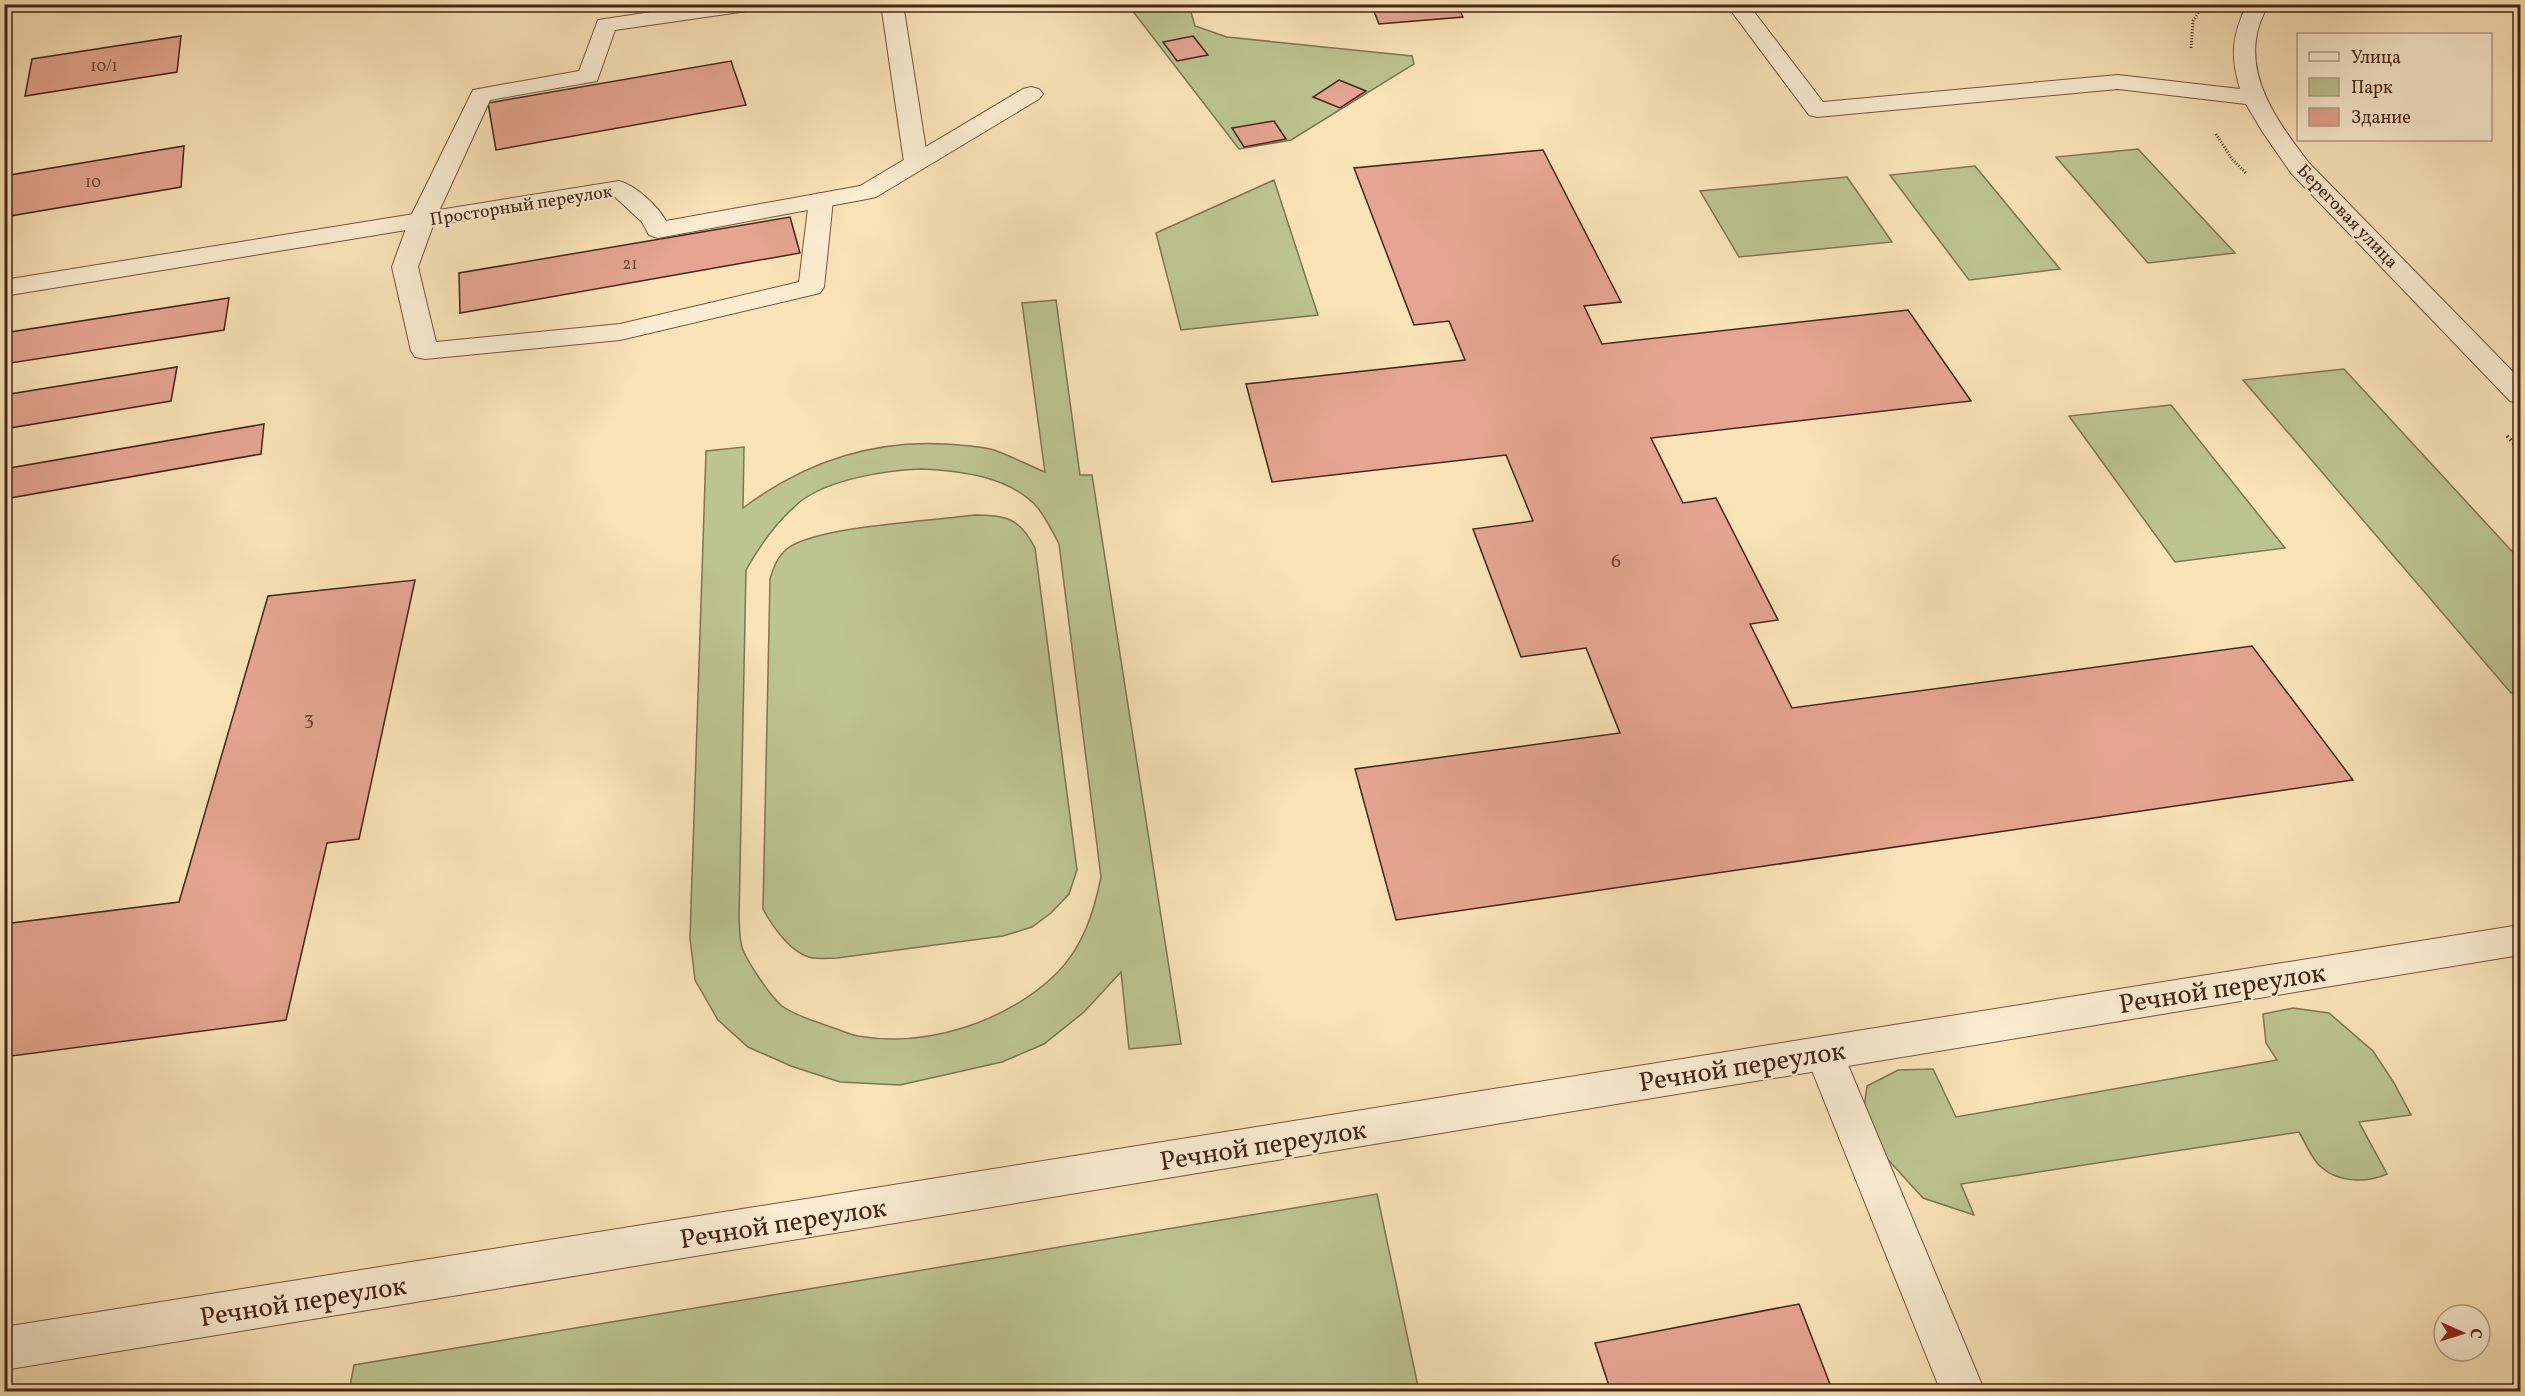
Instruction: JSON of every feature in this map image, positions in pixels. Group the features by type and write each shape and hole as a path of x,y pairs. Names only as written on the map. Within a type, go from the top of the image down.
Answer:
{"street":[{"path":"754,4 606,25 589,76 481,94 422,220 405,267 424,351 620,332 811,287 821,200"},
{"path":"892,4 916,162"},
{"path":"1736,4 1817,110 2118,82 2255,98"},
{"name":"Береговая улица","path":"2258,4 2244,44 2247,83 2271,130 2300,168 2520,396"},
{"name":"Просторный переулок","path":"4,288 619,188 653,219 658,230 867,192 1031,94"},
{"name":"Речной переулок","path":"4,1349 2520,940"},
{"path":"1824,1053 1963,1392"}],"green space":[{"path":"1128,5 1189,5 1195,26 1227,37 1412,56 1414,64 1291,140 1239,149"},
{"path":"2138,149 2235,253 2148,263 2056,157"},
{"path":"1975,166 2060,269 1969,280 1890,175"},
{"path":"1847,177 1892,242 1739,257 1700,191"},
{"path":"1274,180 1318,315 1181,330 1156,233"},
{"path":"1056,300 1080,475 1092,475 1181,1044 1129,1049 1121,972 1084,1012 1044,1044 1002,1062 900,1085 840,1082 791,1066 748,1047 718,1020 695,980 690,938 706,451 744,447 743,508 766,492 813,467 863,451 889,446 944,444 994,450 1045,472 1022,303","holes":["908,470 937,470 984,477 1014,489 1038,508 1059,544 1101,877 1091,916 1080,941 1065,964 1036,991 1014,1006 964,1028 938,1034 884,1039 858,1036 804,1018 782,1006 760,979 740,939 746,570 778,524 793,508 813,493 859,477"]},
{"path":"2344,369 2520,560 2520,692 2511,693 2243,380"},
{"path":"2171,405 2285,548 2175,562 2069,416"},
{"path":"974,515 995,516 1011,520 1024,530 1035,548 1077,870 1069,894 1051,913 1032,927 1003,936 837,958 805,956 790,946 763,909 770,579 773,570 779,558 788,548 824,534 849,529"},
{"path":"2293,1008 2329,1013 2373,1051 2394,1083 2411,1115 2359,1122 2387,1174 2362,1180 2336,1176 2318,1164 2299,1132 1961,1184 1974,1215 1923,1198 1871,1141 1864,1108 1867,1086 1898,1070 1933,1069 1956,1117 2277,1060 2266,1043 2263,1014"},
{"path":"1377,1194 1419,1391 349,1391 354,1365"}],"building":[{"path":"1239,4 1311,4 1241,10"},
{"path":"1371,4 1457,4 1463,17 1379,24"},
{"path":"181,36 177,72 25,96 32,59"},
{"path":"1193,36 1208,55 1177,61 1163,42"},
{"path":"731,61 746,105 496,150 488,103"},
{"path":"1339,80 1366,91 1340,108 1313,97"},
{"path":"1274,121 1286,139 1244,147 1232,128"},
{"path":"184,146 181,187 4,217 4,176"},
{"path":"1543,150 1621,302 1584,306 1602,344 1908,310 1971,401 1651,438 1683,503 1716,498 1778,620 1750,624 1792,708 2252,646 2353,780 1396,920 1355,769 1620,733 1586,648 1521,657 1473,529 1533,521 1506,455 1272,482 1246,384 1465,360 1449,321 1414,325 1354,168"},
{"path":"790,217 800,253 460,313 459,273"},
{"path":"229,298 224,330 4,364 4,333"},
{"path":"177,367 171,401 4,429 4,395"},
{"path":"264,424 261,454 4,499 4,469"},
{"path":"415,580 359,839 327,843 286,1020 4,1057 4,924 179,902 268,596"},
{"path":"1799,1304 1833,1392 1611,1392 1595,1343"}]}
